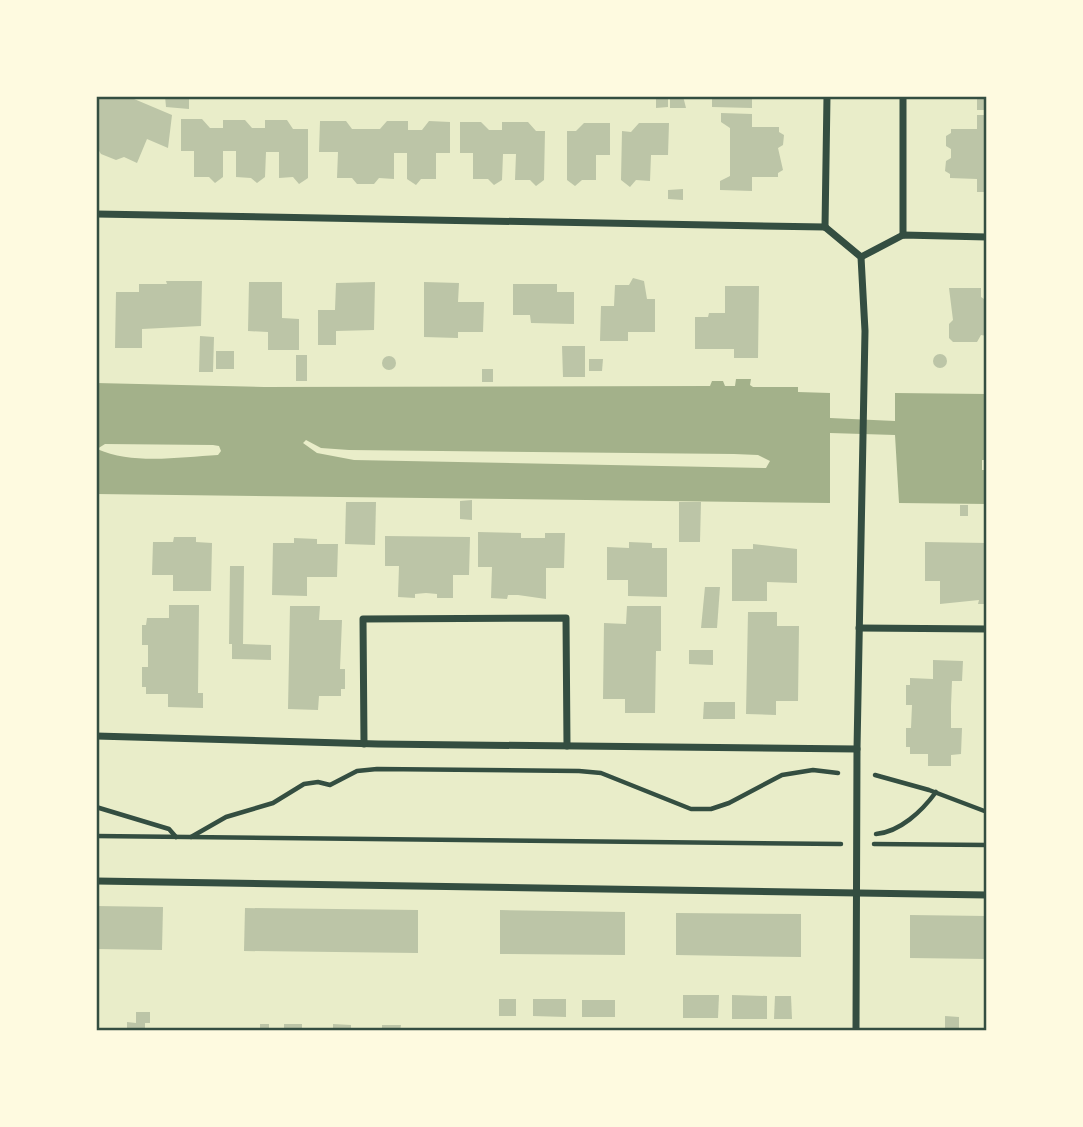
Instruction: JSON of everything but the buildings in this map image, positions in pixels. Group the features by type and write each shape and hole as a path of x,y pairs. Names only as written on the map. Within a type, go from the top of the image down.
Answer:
{"street":[{"path":"825,227 827,96"},
{"path":"903,96 903,236"},
{"path":"96,214 825,227 861,257 865,331 857,749 856,1031"},
{"path":"861,257 903,236 987,237"},
{"path":"364,744 363,619 566,618 567,746"},
{"path":"859,628 987,629"},
{"path":"96,736 364,744 857,749"},
{"path":"96,881 987,895"}],"path":[{"path":"190,837 226,817 274,803 304,784 318,782 330,785 357,771 377,769 524,768 601,773 691,809 711,809 729,803 782,775 813,770 873,774 936,792 987,812"},
{"path":"857,833 889,832 924,809 936,792"},
{"path":"96,807 169,829 177,837"},
{"path":"96,836 987,845"}],"shaded area":[{"path":"736,379 751,379 750,385 753,387 798,387 798,392 830,393 830,418 895,421 895,393 987,394 987,460 982,460 982,470 987,470 987,504 899,503 895,435 830,433 830,503 96,494 96,383 264,387 710,386 712,381 723,381 725,386 735,386","holes":["306,440 321,448 349,450 734,454 758,455 770,461 766,468 354,460 317,453 303,443","105,444 213,445 219,446 221,451 218,455 141,458 97,449"]}]}
